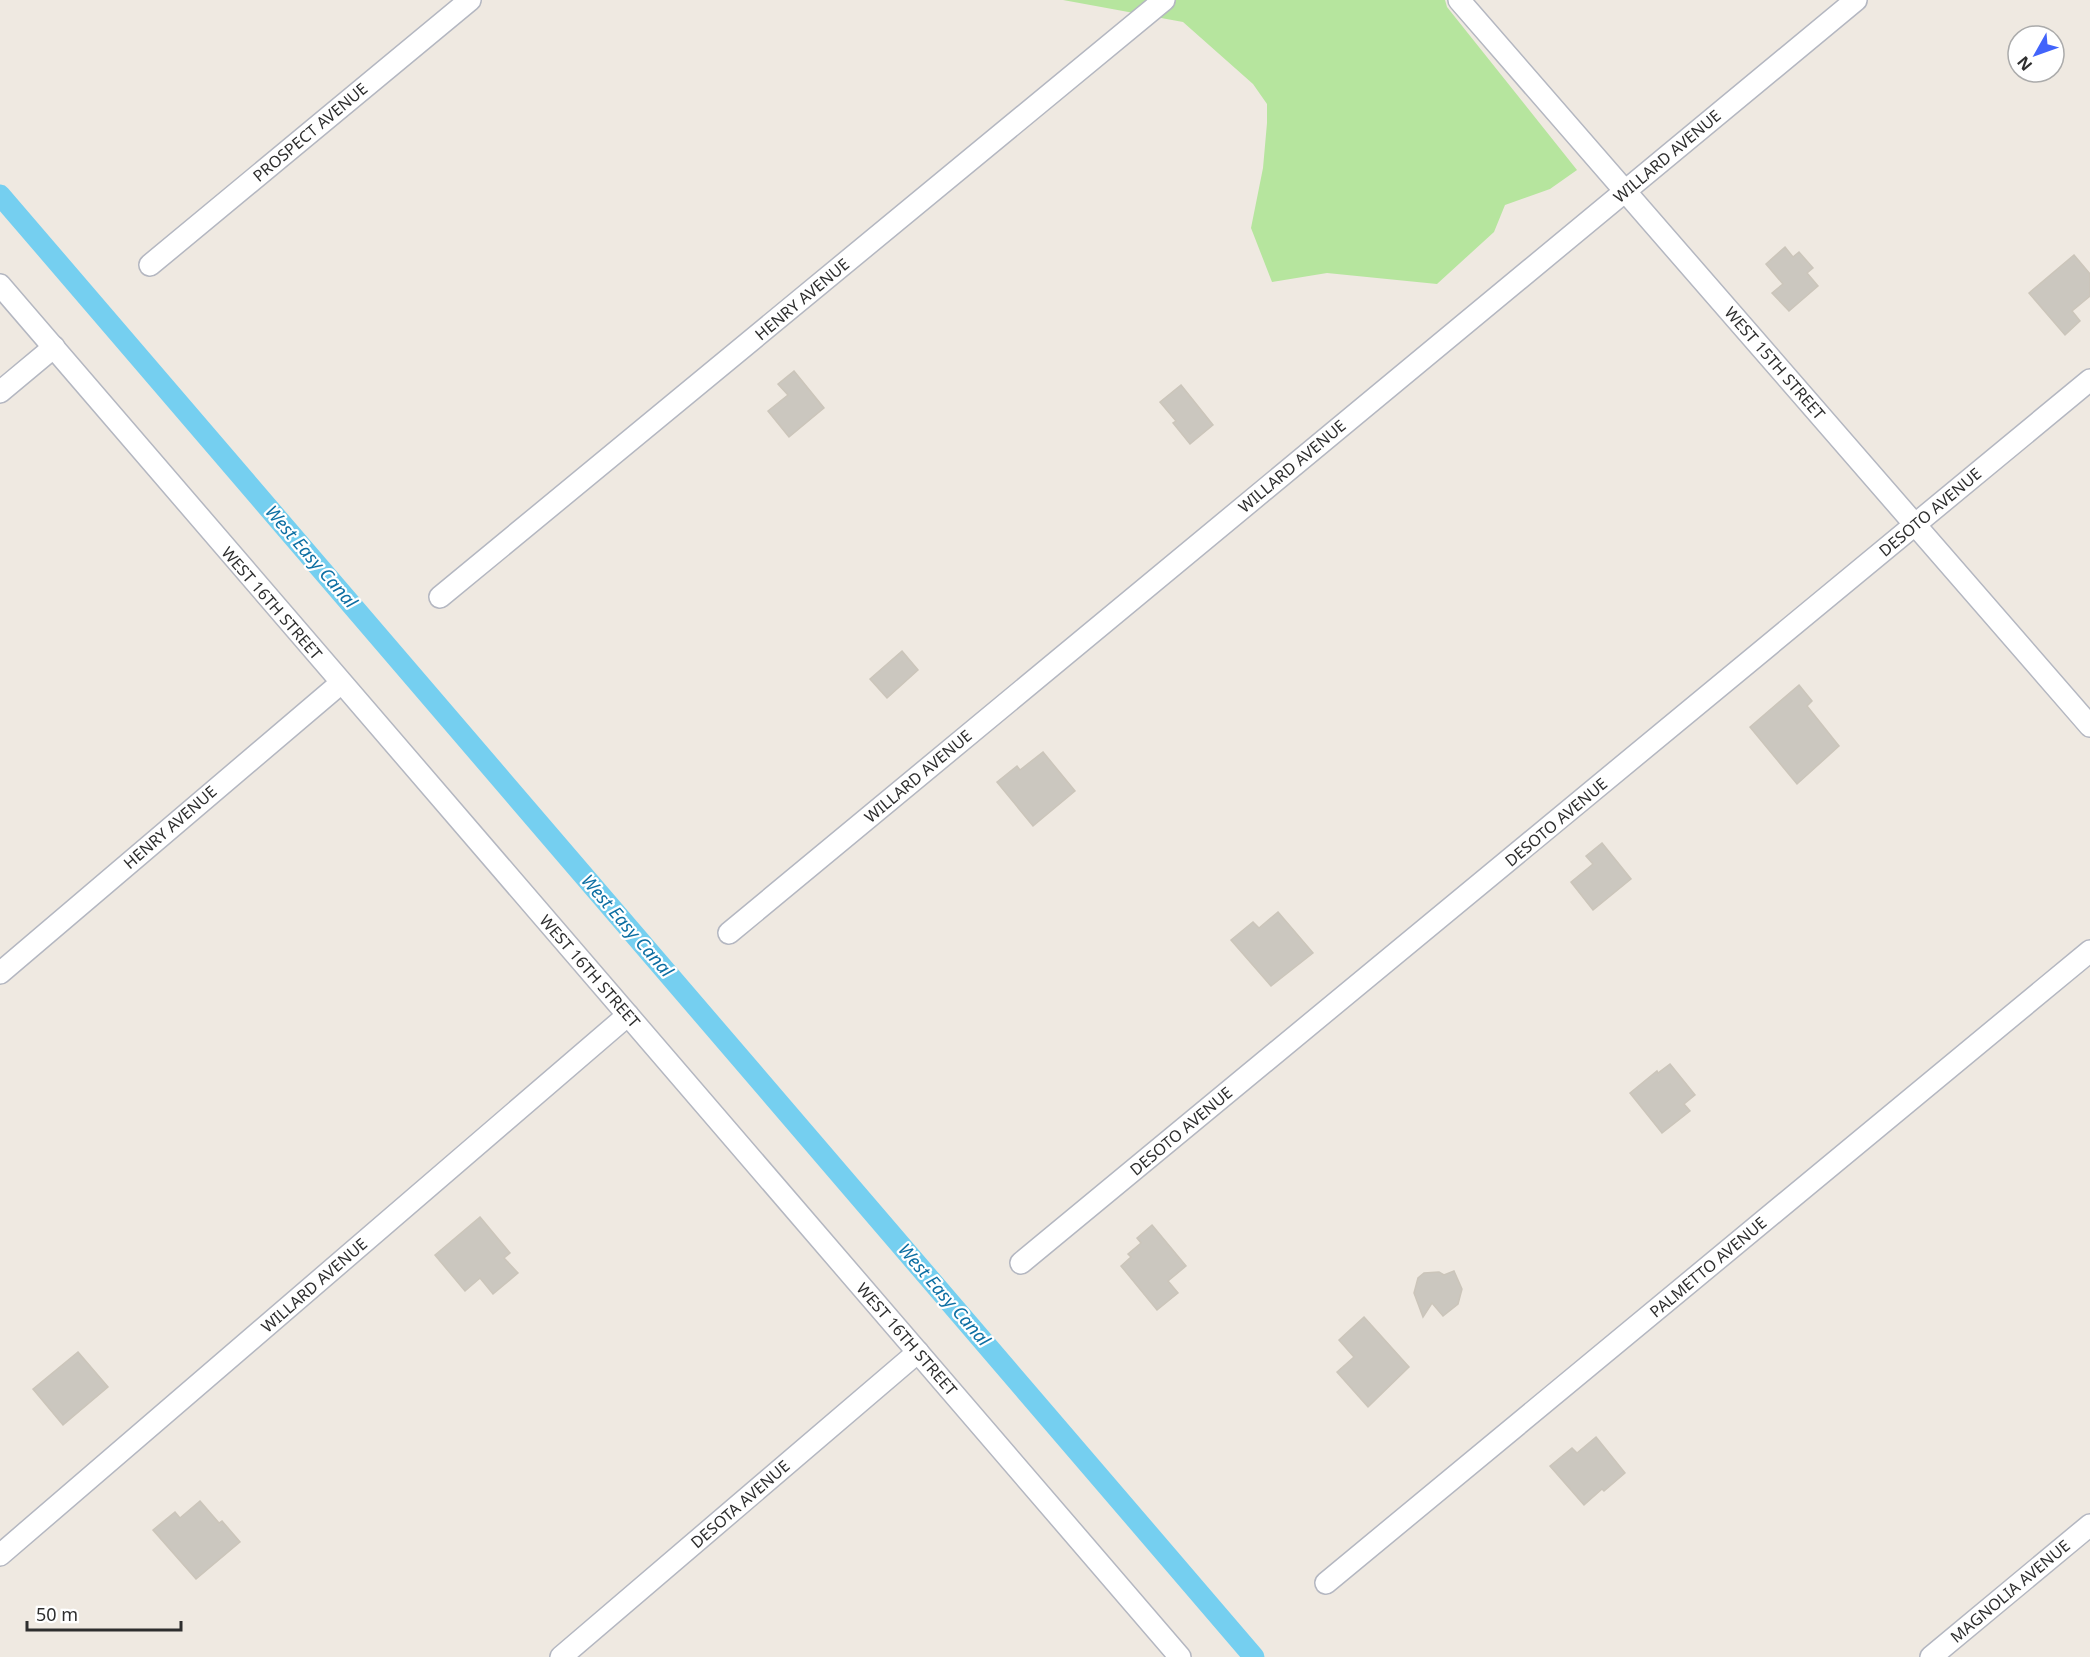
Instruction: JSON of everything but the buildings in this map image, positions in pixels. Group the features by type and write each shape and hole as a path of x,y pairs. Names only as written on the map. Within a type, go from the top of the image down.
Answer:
{"street":[{"name":"PROSPECT AVENUE","path":"150,264 470,0"},
{"name":"HENRY AVENUE","path":"441,597 1164,0"},
{"name":"WEST 15TH STREET","path":"1459,0 2090,726"},
{"name":"WILLARD AVENUE","path":"729,933 1856,0"},
{"name":"WEST 16TH STREET","path":"0,285 1180,1657"},
{"path":"0,392 54,347"},
{"name":"DESOTO AVENUE","path":"1021,1263 2090,380"},
{"name":"HENRY AVENUE","path":"0,973 341,683"},
{"name":"PALMETTO AVENUE","path":"1326,1583 2090,951"},
{"name":"WILLARD AVENUE","path":"0,1555 628,1016"},
{"name":"DESOTA AVENUE","path":"561,1657 918,1352"},
{"name":"MAGNOLIA AVENUE","path":"1931,1657 2090,1525"}],"green space":[{"path":"1063,0 1445,0 1447,7 1577,170 1550,189 1505,205 1494,232 1437,284 1327,273 1272,282 1251,228 1263,168 1267,123 1267,104 1253,84 1183,22"}],"waterway":[{"name":"West Easy Canal","path":"0,195 1254,1657"}]}
